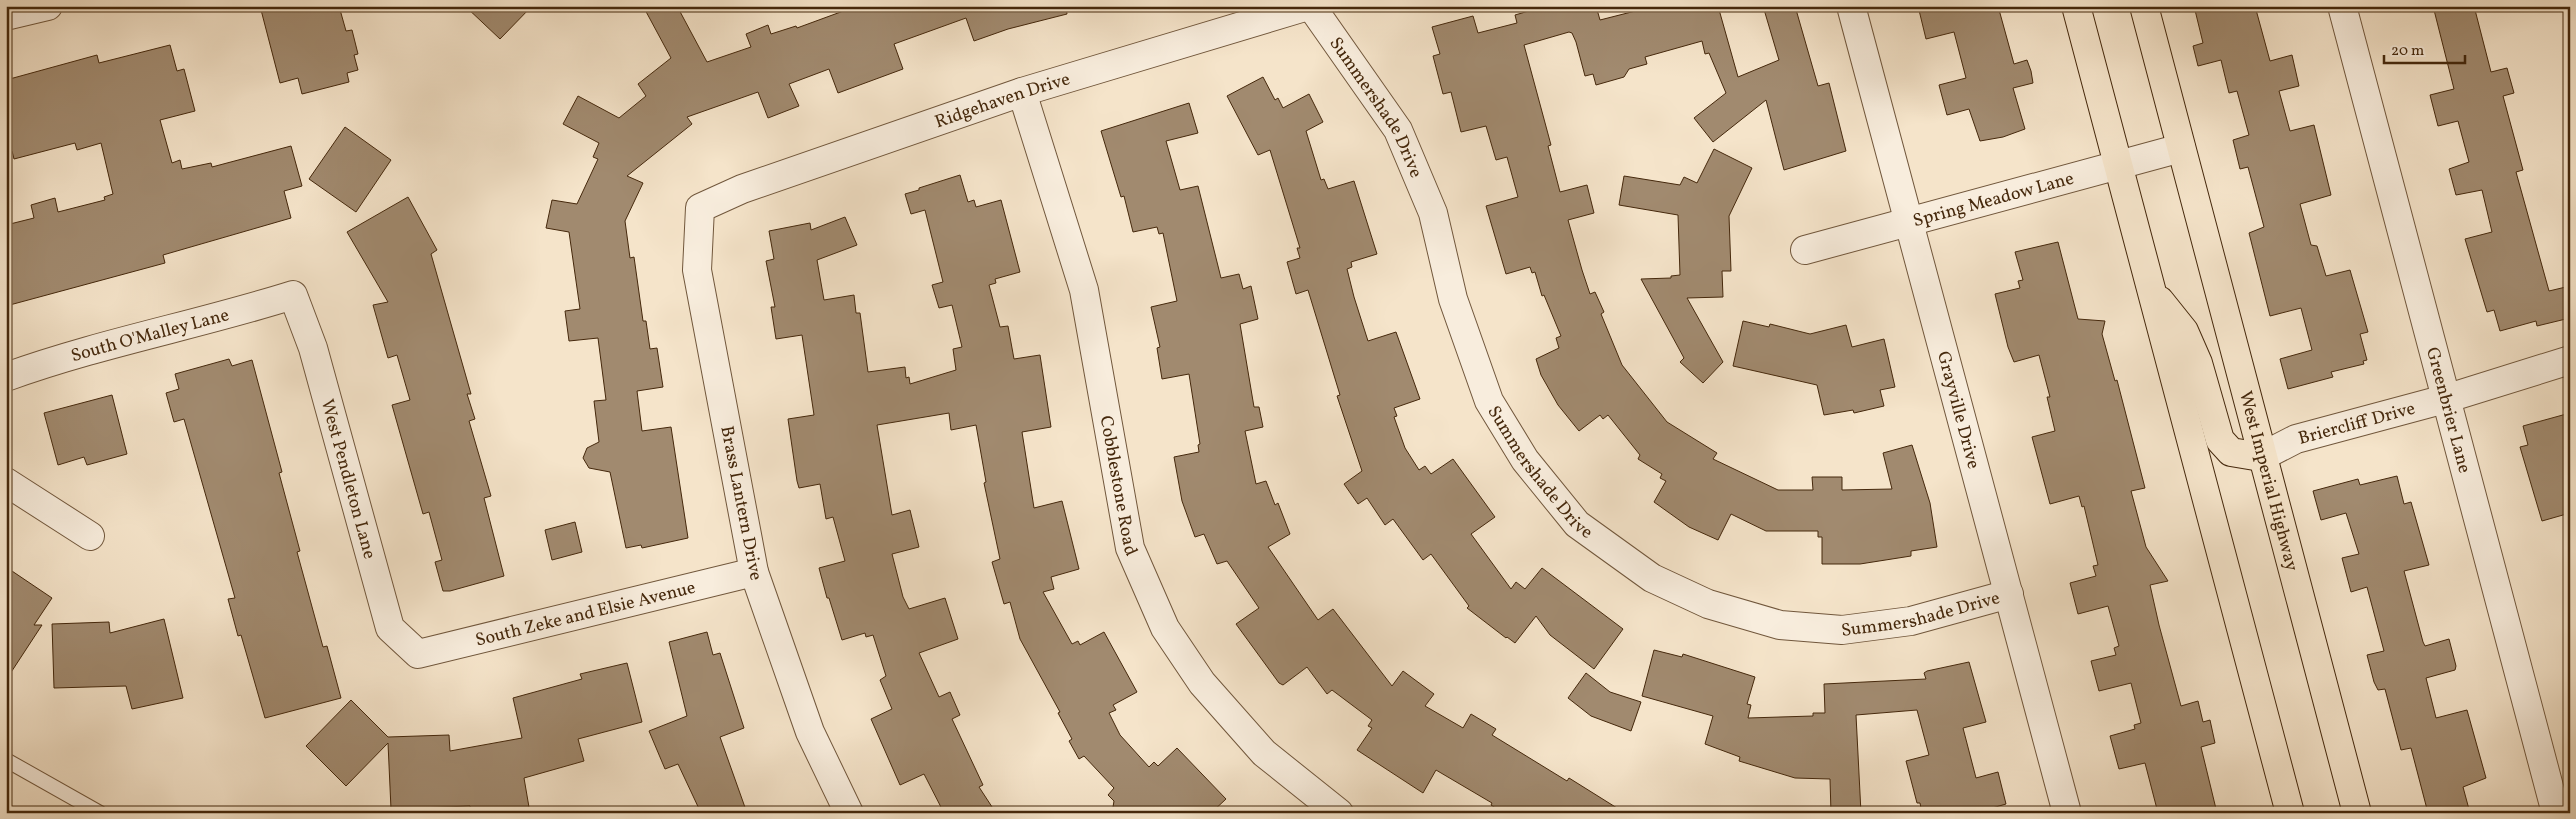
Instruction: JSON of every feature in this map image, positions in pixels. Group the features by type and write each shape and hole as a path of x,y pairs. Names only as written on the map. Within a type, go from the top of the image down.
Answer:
{"main road":[{"path":"2076,6 2290,813"},
{"name":"West Imperial Highway","path":"2144,6 2261,457 2357,813"},
{"path":"2153,292 2184,331 2198,363 2220,440 2231,452 2261,457"}],"street":[{"path":"6,16 48,6"},
{"name":"Ridgehaven Drive","path":"700,208 742,189 1022,92 1310,6"},
{"name":"Summershade Drive","path":"1310,6 1398,130 1433,213 1453,300 1489,401 1525,460 1577,524 1652,578 1708,604 1780,625 1842,630 1894,624 2009,594"},
{"name":"Grayville Drive","path":"1851,6 2067,813"},
{"name":"Greenbrier Lane","path":"2342,6 2556,813"},
{"name":"Cobblestone Road","path":"1022,92 1084,290 1130,548 1165,628 1202,683 1264,753 1340,813"},
{"name":"Spring Meadow Lane","path":"1805,250 2181,148"},
{"name":"Brass Lantern Drive","path":"700,208 697,270 754,572 810,732 849,813"},
{"name":"South O'Malley Lane","path":"6,377 52,360 241,312 293,295"},
{"name":"West Pendleton Lane","path":"293,295 313,348 390,628 418,654"},
{"name":"Briercliff Drive","path":"2261,457 2296,439 2445,399 2570,360"},
{"path":"6,482 90,536"},
{"name":"South Zeke and Elsie Avenue","path":"418,654 754,572"}],"lane":[{"path":"6,760 100,813"}],"building":[{"path":"260,6 339,6 346,31 352,30 358,54 354,55 358,70 347,73 349,82 302,94 298,78 280,83"},
{"path":"465,6 532,6 500,39"},
{"path":"643,6 677,6 707,62 751,47 746,34 768,25 771,34 796,26 797,28 857,6 1066,6 1067,14 1008,29 974,41 966,18 894,44 903,69 838,93 829,69 789,84 799,106 768,118 758,92 687,117 692,124 627,176 643,183 625,221 630,258 634,257 643,321 646,321 650,349 657,348 663,387 637,391 642,431 671,427 688,538 642,548 641,545 626,548 610,472 589,468 583,458 587,448 599,442 594,401 606,400 598,338 569,341 565,311 580,309 569,232 546,228 552,200 577,204 598,159 593,157 599,143 563,124 578,96 619,118 646,96 638,84 671,58"},
{"path":"1546,6 1596,6 1600,20 1655,6 1718,6 1738,77 1779,60 1763,6 1795,6 1818,86 1829,83 1846,151 1784,170 1766,100 1713,142 1694,118 1726,93 1709,53 1705,54 1702,41 1645,57 1647,64 1629,69 1624,77 1596,85 1593,74 1585,76 1576,42 1572,33 1569,32 1524,45 1551,145 1548,146 1560,192 1587,185 1594,213 1568,220 1590,294 1595,292 1604,312 1601,314 1622,365 1667,422 1717,453 1713,459 1778,490 1813,490 1812,477 1842,477 1842,490 1892,489 1883,453 1912,445 1930,503 1937,547 1911,551 1911,556 1860,564 1822,564 1822,537 1818,537 1818,531 1766,531 1731,514 1718,540 1689,527 1654,502 1666,481 1660,478 1662,474 1638,459 1640,455 1608,415 1603,419 1600,415 1579,431 1558,405 1541,375 1536,359 1559,348 1556,338 1561,336 1544,295 1542,296 1535,272 1532,273 1530,267 1506,274 1486,206 1518,197 1507,157 1496,160 1486,126 1461,132 1451,92 1443,94 1433,56 1440,54 1432,27 1473,16 1478,33 1517,23 1515,15"},
{"path":"1918,6 1998,6 2014,64 2027,60 2031,71 2033,83 2013,88 2025,129 2003,137 1980,141 1969,109 1947,115 1939,85 1966,78 1954,32 1926,39"},
{"path":"2194,6 2255,6 2270,61 2292,55 2299,86 2279,91 2290,131 2314,125 2331,195 2300,204 2311,245 2317,246 2326,276 2350,270 2368,332 2360,334 2367,360 2363,361 2364,364 2331,372 2333,377 2288,389 2280,359 2312,350 2301,308 2270,316 2249,233 2264,227 2248,167 2240,169 2233,140 2249,135 2237,91 2229,93 2221,60 2198,66 2193,46 2203,43"},
{"path":"2433,6 2474,6 2491,72 2507,68 2514,93 2503,96 2523,170 2516,172 2549,291 2570,286 2570,318 2537,326 2536,321 2500,331 2494,310 2487,312 2465,239 2492,232 2482,190 2456,195 2449,169 2469,162 2458,121 2438,126 2430,95 2454,89"},
{"path":"170,45 177,71 184,69 195,111 160,120 172,163 180,160 182,169 211,163 212,167 291,146 302,186 284,191 291,218 163,255 165,263 6,306 6,225 34,218 31,205 55,198 58,212 105,200 104,197 113,194 101,143 77,150 75,143 14,159 12,151 6,153 6,80 97,55 99,63"},
{"path":"1263,77 1275,100 1278,98 1283,108 1309,94 1323,122 1306,131 1321,180 1324,179 1328,189 1354,181 1377,254 1351,262 1352,267 1347,269 1354,297 1368,341 1396,332 1420,399 1394,408 1397,416 1394,417 1405,448 1419,470 1425,466 1431,474 1453,459 1495,517 1471,534 1511,589 1516,582 1525,589 1542,568 1623,629 1594,669 1550,635 1536,616 1515,643 1506,638 1467,608 1469,606 1431,554 1423,560 1393,519 1385,525 1367,498 1358,504 1344,484 1362,471 1337,396 1340,395 1308,290 1296,294 1287,262 1300,258 1297,248 1300,248 1270,150 1258,155 1227,96"},
{"path":"1189,103 1198,133 1166,141 1180,190 1198,186 1221,278 1239,274 1243,289 1251,286 1258,319 1240,324 1254,407 1259,407 1263,427 1245,431 1256,484 1266,481 1275,505 1278,503 1290,534 1268,547 1318,620 1333,609 1392,686 1403,671 1434,694 1425,706 1463,728 1471,714 1496,729 1492,735 1567,781 1569,778 1625,813 1503,813 1491,805 1492,803 1436,770 1423,793 1357,750 1372,728 1368,726 1372,720 1332,690 1327,694 1307,667 1283,685 1279,683 1236,624 1259,608 1227,561 1217,564 1204,534 1195,537 1182,501 1174,457 1199,452 1198,445 1200,444 1189,374 1162,379 1157,348 1160,347 1151,307 1177,301 1163,233 1159,234 1157,227 1133,232 1124,196 1121,197 1101,131"},
{"path":"345,127 391,160 356,212 309,179"},
{"path":"1714,149 1752,168 1729,216 1731,271 1722,271 1723,297 1687,298 1723,362 1703,383 1680,362 1684,358 1641,279 1671,278 1671,276 1680,275 1678,215 1619,205 1624,176 1680,185 1684,177 1697,183"},
{"path":"960,175 968,202 974,200 976,207 1001,200 1020,272 995,279 996,283 989,285 1000,327 1008,326 1014,359 1040,355 1051,427 1022,432 1034,508 1062,501 1079,569 1051,577 1054,589 1043,592 1072,644 1078,641 1080,645 1104,632 1137,692 1113,705 1116,710 1109,713 1120,735 1149,767 1154,762 1158,766 1177,748 1226,799 1211,813 1112,813 1114,801 1108,795 1114,788 1084,756 1079,759 1069,741 1072,739 1058,713 1060,712 1020,639 1010,602 1004,604 992,562 1000,559 984,483 986,482 976,425 951,430 949,413 877,425 892,515 910,510 919,547 892,554 903,597 909,609 945,598 958,639 919,653 939,697 950,692 960,715 952,719 983,785 979,787 996,813 944,813 924,774 900,785 871,719 892,709 880,680 886,676 873,635 866,637 865,633 842,640 829,598 827,598 819,568 845,561 833,517 826,519 820,484 799,488 797,481 788,419 814,415 802,335 776,339 771,307 775,307 766,261 774,259 769,231 810,223 811,230 845,217 857,245 817,260 824,300 854,295 856,313 860,313 868,372 905,367 906,378 909,377 910,384 956,370 953,349 962,347 952,305 939,308 932,285 943,282 925,210 911,214 905,194"},
{"path":"408,197 437,250 431,254 471,394 467,394 475,419 469,421 491,496 484,498 504,576 450,591 443,591 435,562 442,560 429,512 423,514 392,405 410,400 397,355 388,358 373,305 388,302 347,232"},
{"path":"2058,242 2078,319 2105,321 2102,334 2115,381 2117,380 2145,488 2131,491 2146,547 2168,581 2150,585 2159,625 2181,706 2198,701 2203,722 2210,720 2215,743 2201,747 2217,813 2158,813 2145,763 2119,769 2110,736 2135,729 2134,725 2141,723 2131,683 2099,691 2091,661 2116,655 2114,648 2119,646 2108,606 2078,614 2070,583 2096,576 2093,566 2098,565 2084,506 2082,507 2079,496 2050,504 2032,437 2055,431 2047,397 2050,397 2039,355 2014,362 2008,347 1995,294 2020,288 2018,281 2023,280 2015,252"},
{"path":"1743,321 1769,327 1770,324 1810,334 1846,325 1852,347 1884,339 1895,387 1880,390 1884,406 1854,413 1853,410 1824,415 1817,385 1733,366"},
{"path":"229,359 232,366 252,360 282,472 279,473 300,551 297,552 323,647 327,646 341,698 265,718 241,635 238,636 228,599 235,598 184,419 174,422 166,393 179,389 175,374"},
{"path":"112,395 127,454 87,465 84,457 58,465 44,413"},
{"path":"2570,413 2570,513 2542,521 2520,447 2528,445 2523,426"},
{"path":"2397,476 2404,504 2411,502 2429,565 2404,571 2423,642 2425,646 2449,639 2456,666 2455,670 2426,678 2436,718 2467,710 2486,778 2463,787 2470,813 2428,813 2411,748 2401,750 2385,689 2378,690 2374,682 2367,655 2384,651 2367,587 2351,592 2342,558 2359,554 2346,513 2321,520 2313,491 2358,479 2360,485"},
{"path":"575,522 582,552 552,560 545,530"},
{"path":"6,567 52,598 34,625 42,625 6,680"},
{"path":"164,619 183,698 132,709 126,686 54,688 52,624 109,622 110,633"},
{"path":"707,632 713,655 720,653 744,728 720,737 747,813 701,813 678,764 665,769 649,731 687,716 669,642"},
{"path":"1654,650 1682,657 1683,654 1755,677 1747,704 1751,705 1748,718 1813,716 1813,713 1825,713 1824,684 1926,679 1924,673 1927,671 1969,662 1986,722 1963,728 1976,778 1998,772 2006,804 1975,813 1922,813 1920,803 1917,803 1906,761 1929,755 1917,710 1856,715 1861,813 1831,813 1830,779 1795,778 1739,761 1740,757 1705,744 1713,716 1642,696"},
{"path":"627,663 642,722 578,739 584,761 524,778 530,813 471,813 470,806 391,809 388,743 346,786 306,746 351,700 388,737 449,735 450,751 522,738 513,698 582,679 580,674"},
{"path":"1586,673 1610,692 1641,702 1631,731 1591,716 1568,698"}]}
